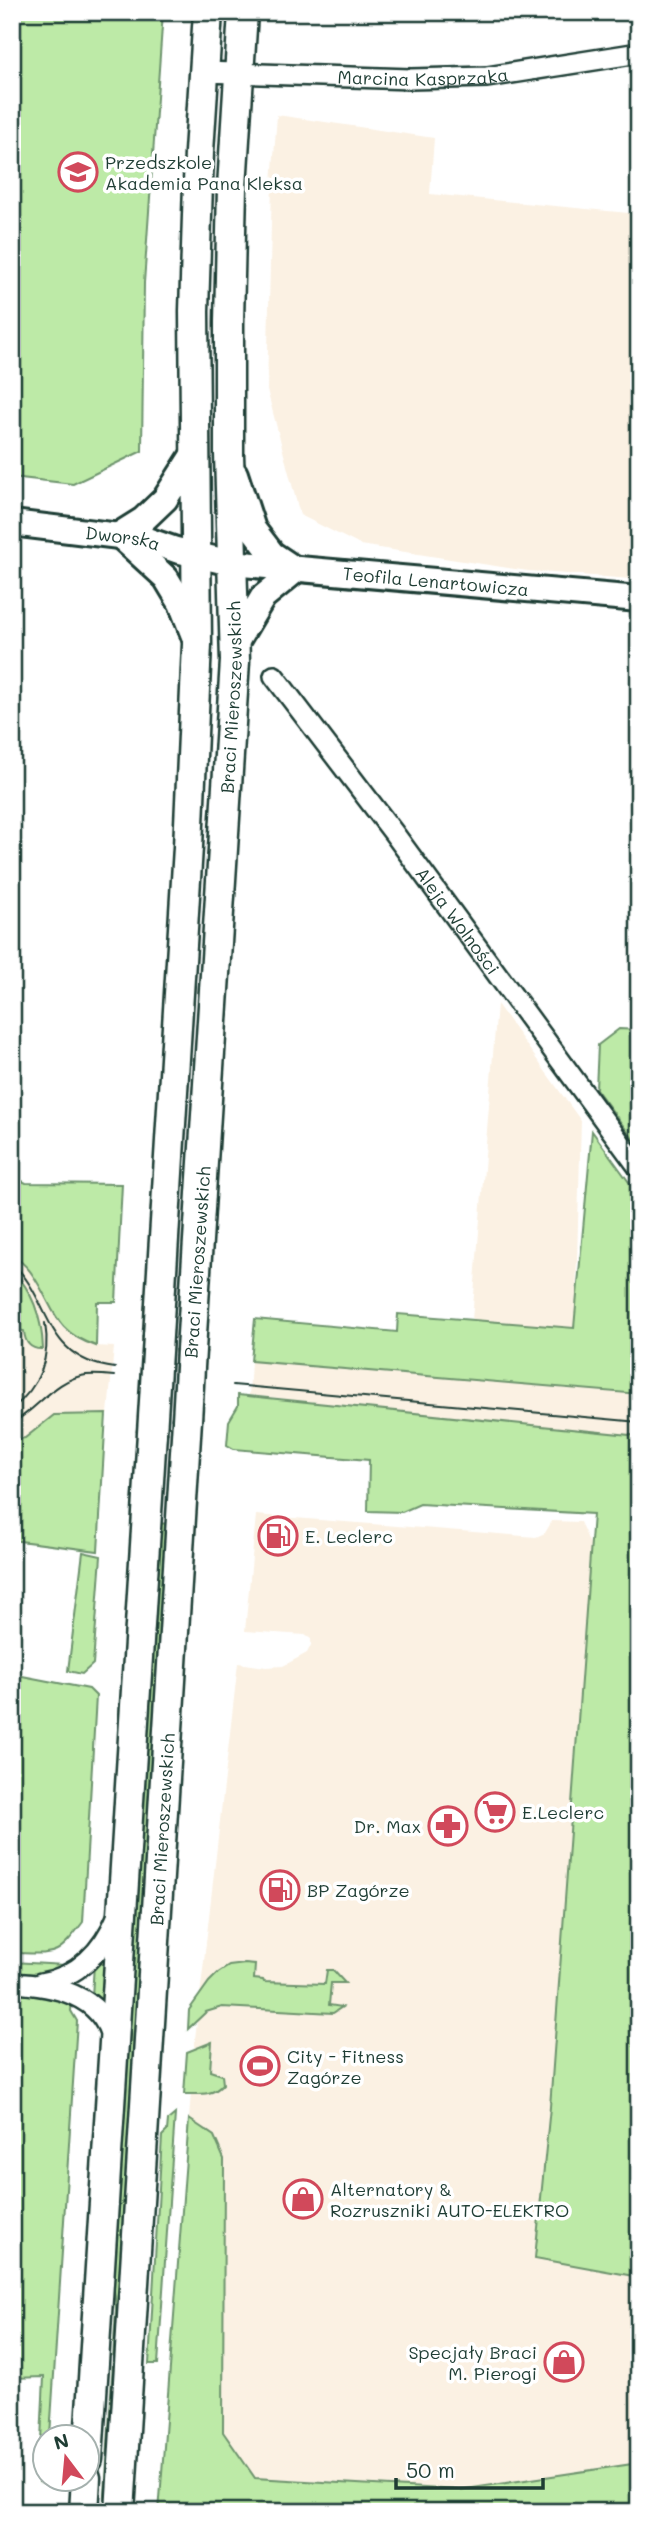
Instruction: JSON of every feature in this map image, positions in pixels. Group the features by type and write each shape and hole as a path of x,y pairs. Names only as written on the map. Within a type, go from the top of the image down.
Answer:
{"main road":[{"name":"Braci Mieroszewskich","path":"90,2422 187,860 197,644 195,250 208,12"},
{"name":"Braci Mieroszewskich","path":"120,2512 235,644 229,454 232,187 243,12"},
{"path":"149,1468 183,1472"},
{"path":"84,2512 85,2492"}],"street":[{"name":"Marcina Kasprzaka","path":"204,72 411,79 487,76 639,53"},
{"path":"229,454 253,529 272,554 296,570 263,597 235,644"},
{"path":"194,455 165,499 143,520 119,535 166,578 181,603 197,644"},
{"name":"Dworska","path":"12,523 144,539 231,563"},
{"name":"Teofila Lenartowicza","path":"231,563 639,599"},
{"name":"Aleja Wolności","path":"275,676 639,1168"},
{"path":"33,1984 63,1978 85,1963 110,1934 123,1905"},
{"path":"12,1983 33,1984 69,1992 91,2005 103,2017 110,2030 114,2049"}],"shaded area":[{"path":"277,115 434,138 430,194 639,214 635,322 639,323 639,576 631,579 528,571 360,545 300,515 267,390 272,183"},
{"path":"497,1004 581,1121 575,1328 472,1320"},
{"path":"12,1254 31,1272 61,1326 81,1341 96,1346 114,1347 108,1414 54,1415 25,1438 12,1440"},
{"path":"251,1361 639,1394 639,1436 249,1395"},
{"path":"256,1515 536,1537 545,1533 552,1521 580,1522 592,1548 550,2107 535,2258 639,2277 639,2463 459,2490 255,2478 223,2432 224,2159 214,2136 189,2119 195,2039 238,1663 266,1667 283,1666 307,1653 311,1645 311,1639 305,1635 245,1631"}],"green space":[{"path":"12,12 163,12 144,283 142,451 73,484 12,477"},
{"path":"619,1029 639,1030 639,1147 596,1089 598,1045"},
{"path":"592,1131 639,1196 639,1394 251,1361 255,1319 397,1332 398,1314 574,1328"},
{"path":"12,1176 26,1183 122,1184 116,1302 97,1302 96,1346 82,1340 62,1325 30,1271 12,1254"},
{"path":"12,1270 26,1287 35,1306 43,1349 29,1345 24,1331 12,1329"},
{"path":"238,1395 639,1436 639,2277 535,2258 550,2107 593,1514 420,1504 402,1512 368,1511 369,1460 234,1449 227,1445 229,1421 238,1406"},
{"path":"106,1414 98,1551 12,1540 12,1440 25,1438 54,1415"},
{"path":"169,1523 108,2512 104,2512 116,2310 111,2254 158,1524"},
{"path":"83,1552 101,1556 93,1664 82,1674 68,1671"},
{"path":"12,1674 89,1689 96,1696 83,1922 60,1948 38,1954 12,1953"},
{"path":"110,1947 106,2009 92,1997 94,1964"},
{"path":"12,1962 66,1965 46,1976 12,1974"},
{"path":"255,1965 254,1979 264,1982 325,1984 327,1970 333,1970 345,1983 331,1983 329,2005 342,2007 333,2013 222,2007 206,2012 188,2029 189,2010 209,1982 229,1966"},
{"path":"12,1993 58,1996 72,2000 71,2011 77,2021 51,2422 42,2422 44,2377 12,2378"},
{"path":"212,2042 210,2071 222,2075 223,2084 210,2092 184,2094 187,2052"},
{"path":"175,2114 158,2364 149,2364 162,2136 167,2131 168,2120"},
{"path":"189,2119 214,2136 224,2159 223,2432 255,2478 459,2490 639,2463 639,2512 159,2512"}],"tram line":[{"path":"12,1263 25,1278 61,1341 74,1353 91,1362 115,1368"},
{"path":"12,1409 29,1391 41,1371 46,1348 45,1323"},
{"path":"12,1423 65,1382 86,1375 114,1376"},
{"path":"233,1385 639,1422"}],"place":[{"name":"Przedszkole Akademia Pana Kleksa","path":"78,172"},
{"name":"E. Leclerc","path":"278,1536"},
{"name":"E.Leclerc","path":"495,1812"},
{"name":"Dr. Max","path":"448,1826"},
{"name":"BP Zagórze","path":"280,1890"},
{"name":"City - Fitness Zagórze","path":"260,2066"},
{"name":"Alternatory & Rozruszniki AUTO-ELEKTRO","path":"303,2199"},
{"name":"Specjały Braci M. Pierogi","path":"564,2362"}]}
